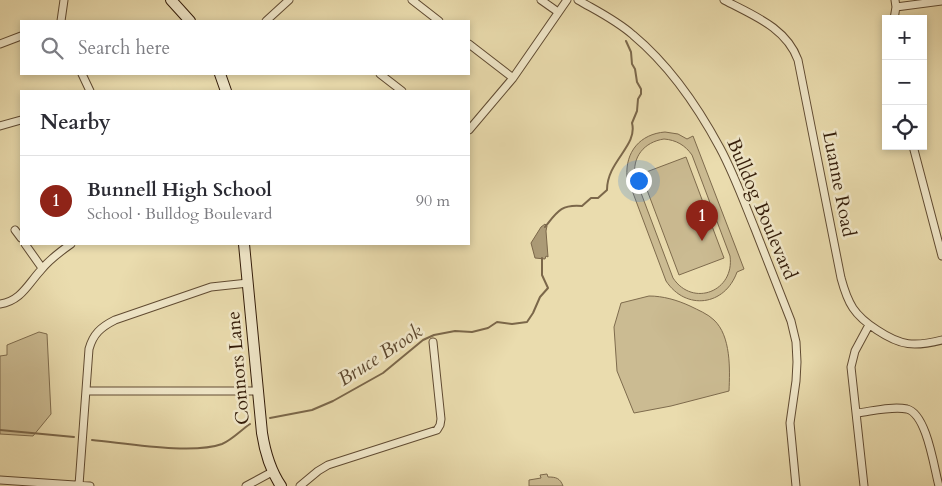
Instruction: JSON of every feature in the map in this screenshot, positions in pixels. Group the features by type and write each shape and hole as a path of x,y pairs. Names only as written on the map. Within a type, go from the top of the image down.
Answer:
{"street":[{"path":"61,20 64,0"},
{"path":"171,0 189,20"},
{"path":"267,20 289,0"},
{"path":"412,0 438,20"},
{"path":"542,0 558,12"},
{"path":"470,129 513,78 567,0"},
{"name":"Bulldog Boulevard","path":"578,0 600,11 633,35 667,70 705,122 721,149 732,173 783,299 796,342 796,381 790,423 796,486"},
{"name":"Luanne Road","path":"724,0 774,27 794,50 798,60 845,294 855,313 892,340 904,344 923,344 942,340"},
{"path":"896,3 942,2"},
{"path":"0,44 20,36"},
{"path":"470,45 513,78"},
{"path":"82,75 90,90"},
{"path":"220,75 226,90"},
{"path":"381,75 401,90"},
{"path":"0,126 20,120"},
{"path":"914,150 942,256"},
{"path":"15,230 20,237"},
{"path":"26,245 42,268"},
{"path":"0,304 8,303 20,296 42,268 71,245"},
{"name":"Connors Lane","path":"244,245 264,446 272,472 282,486"},
{"path":"79,485 89,349 95,334 115,320 211,287 248,283"},
{"path":"864,486 852,359 854,351 869,325"},
{"path":"300,486 318,470 328,465 437,430 441,419 433,342"},
{"path":"86,391 258,391"},
{"path":"857,413 896,408 910,410 917,415 923,424 939,486"},
{"path":"246,486 272,472"},
{"path":"4,482 90,486"}],"shaded area":[{"path":"656,133 678,134 687,139 693,136 744,269 737,272 724,292 715,298 694,300 684,297 674,291 666,281 627,177 627,168 632,152 641,141","holes":["668,140 683,146 692,155 730,256 730,268 726,278 711,291 691,292 681,287 673,278 635,177 635,163 645,147 657,141"]},
{"path":"686,157 724,258 679,275 641,174"},
{"path":"545,224 547,226 548,257 546,256 545,259 535,258 531,243"},
{"path":"649,296 665,298 690,306 709,316 720,327 728,353 729,391 671,406 634,413 617,371 614,327 621,303"},
{"path":"39,332 47,334 51,414 33,436 0,434 0,356 7,355 7,345"},
{"path":"547,474 548,477 559,480 563,486 529,486 529,480 541,478 540,475"}],"waterway":[{"name":"Bruce Brook","path":"545,227 560,210 569,206 582,206 591,198 598,198 607,190 608,180 616,162 631,139 632,123 637,111 641,89 637,82 631,52 626,41"},
{"name":"Bruce Brook","path":"270,418 312,410 333,401 383,373 423,340 434,335 455,331 472,332 488,328 497,322 512,324 527,322 540,297 548,288 542,275 542,258"},
{"name":"Bruce Brook","path":"92,440 176,448 209,447 226,442 250,424"},
{"name":"Bruce Brook","path":"0,430 74,437"}],"place":[{"name":"Bunnell High School","path":"702,241"}]}
